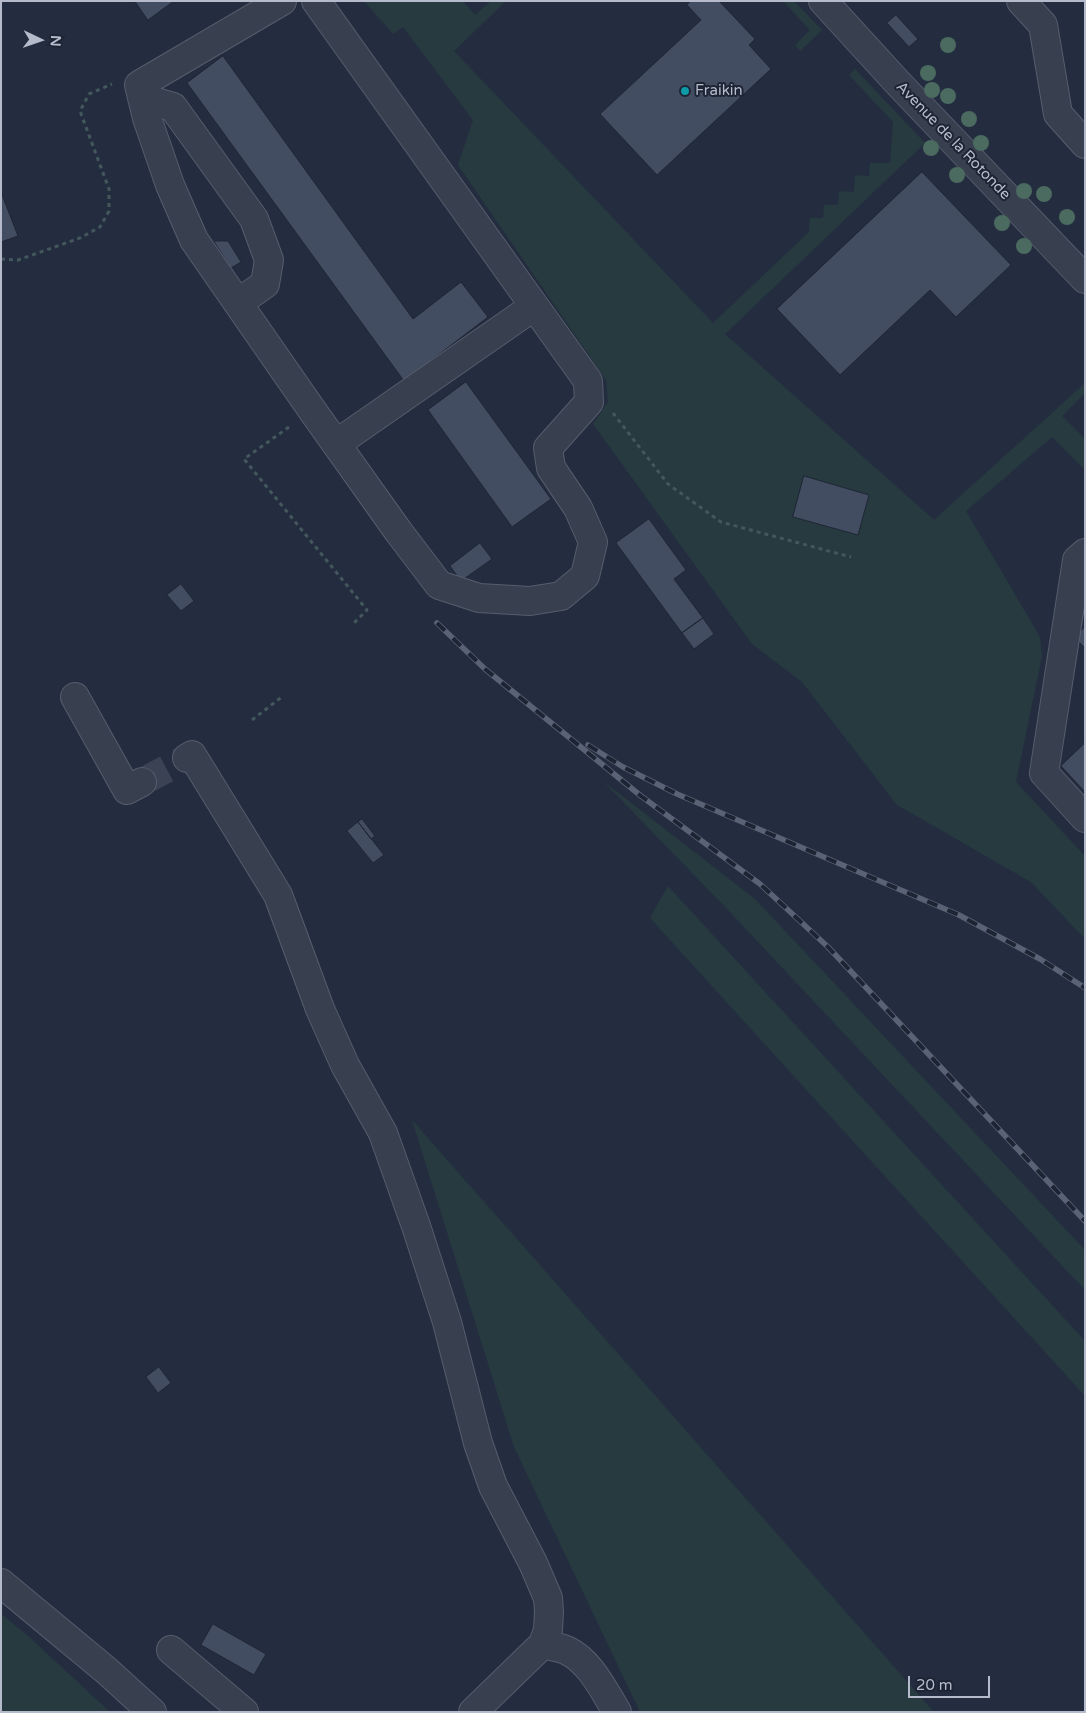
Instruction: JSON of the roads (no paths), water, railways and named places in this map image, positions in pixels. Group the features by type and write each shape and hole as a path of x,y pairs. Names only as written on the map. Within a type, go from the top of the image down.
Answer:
{"street":[{"path":"141,91 282,1"},
{"path":"141,91 147,118 170,185 194,240 336,444 439,585 480,598 530,601 561,596 585,576 593,542 578,508 551,468 548,448 589,402 588,381 316,1"},
{"name":"Avenue de la Rotonde","path":"823,1 898,83 1085,279"},
{"path":"1021,1 1042,25 1058,114 1085,144"},
{"path":"141,91 173,107 254,219 269,260 265,284 238,303"},
{"path":"336,444 533,306"},
{"path":"1085,553 1077,560 1044,773 1085,818"},
{"path":"75,698 127,790 142,782"},
{"path":"187,758 192,756 278,895 320,1009 345,1065 383,1133 417,1228 447,1322 478,1443 493,1486 536,1570 548,1598 550,1612 548,1630 543,1644 473,1712"},
{"path":"1,1583 107,1671 152,1712"},
{"path":"543,1644 564,1649 581,1658 617,1712"},
{"path":"171,1650 244,1712"}],"tunnel":[{"path":"142,782 187,758"}],"railway":[{"path":"437,623 485,669 641,796 760,884 828,947 1085,1221"},
{"path":"588,745 623,767 677,794 959,915 1040,959 1085,988"}],"place":[{"name":"Fraikin","path":"685,91"}]}
